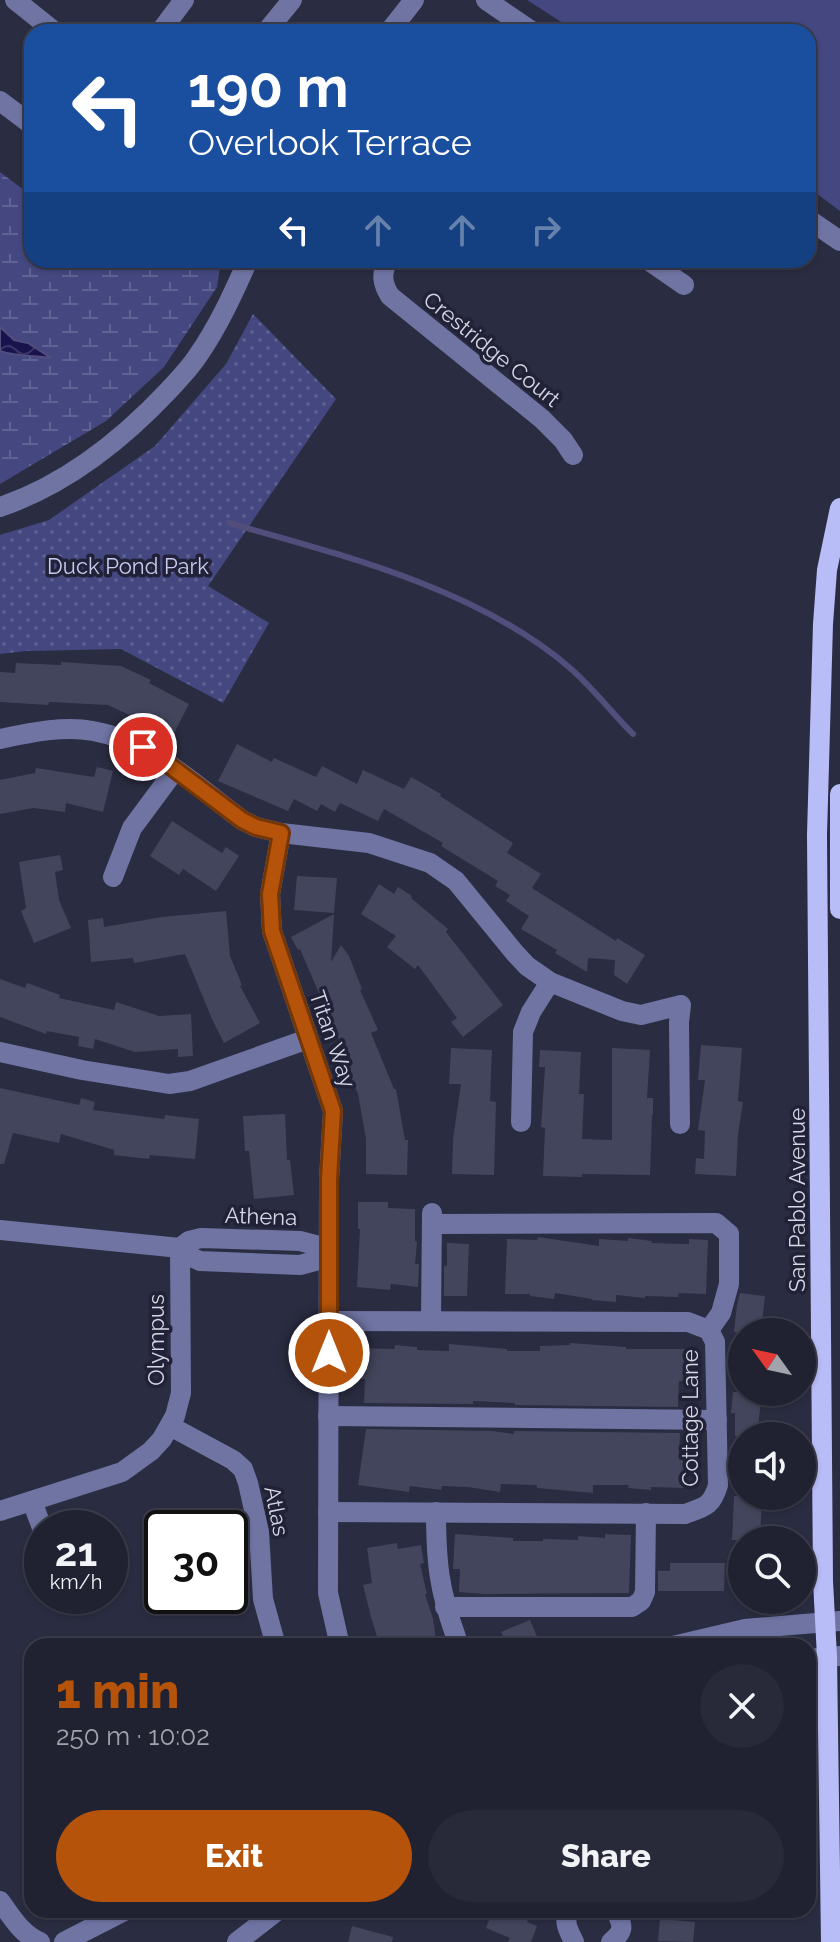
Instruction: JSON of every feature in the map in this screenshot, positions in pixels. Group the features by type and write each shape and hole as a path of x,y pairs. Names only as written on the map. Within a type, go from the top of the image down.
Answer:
{"main road":[{"name":"San Pablo Avenue","path":"831,1942 825,1657 832,1622 823,1581 817,835 823,624 827,570 840,508"},
{"path":"840,794 840,909"}],"street":[{"path":"15,0 45,24"},
{"path":"272,24 292,0"},
{"path":"395,24 414,0"},
{"path":"486,0 521,24"},
{"path":"164,24 174,3"},
{"path":"0,101 24,119"},
{"path":"816,224 840,241"},
{"path":"0,507 70,472 116,440 149,411 196,359 229,304 245,268"},
{"path":"660,268 684,285"},
{"name":"Crestridge Court","path":"385,270 390,296 396,302 542,419 573,455"},
{"path":"0,739 30,733 90,730 116,736 143,747 256,827 281,833 369,843 430,863 456,881 527,966 550,982 622,1011 641,1015 681,1005 680,1124"},
{"path":"113,877 132,828 175,770"},
{"name":"Titan Way","path":"281,833 270,894 272,931 333,1111 329,1179 328,1593 338,1638"},
{"path":"521,1122 523,1032 531,1012 550,982"},
{"path":"0,1052 82,1070 169,1084 190,1081 308,1039"},
{"path":"431,1320 432,1218 716,1223 729,1234 729,1284 721,1313 709,1330"},
{"name":"Athena","path":"0,1230 180,1248 189,1241 201,1238 300,1241 329,1252"},
{"name":"Olympus","path":"0,1511 122,1472 151,1451 170,1426 182,1381 180,1248"},
{"name":"Cottage Lane","path":"328,1512 685,1514 704,1507 714,1498 718,1485 715,1342 709,1330 688,1322 329,1321"},
{"path":"328,1416 717,1420"},
{"name":"Atlas","path":"170,1426 233,1460 243,1469 259,1532 263,1599 274,1638"},
{"path":"32,1501 35,1510"},
{"path":"436,1512 437,1565 445,1607 456,1637"},
{"path":"445,1607 632,1607 641,1601 645,1592 646,1513"},
{"path":"707,1638 745,1629 832,1622"},
{"path":"0,1901 16,1936 40,1942"},
{"path":"64,1942 110,1918"},
{"path":"237,1942 268,1918"},
{"path":"567,1918 574,1942"},
{"path":"611,1942 623,1928 619,1918"}],"green space":[{"path":"527,0 840,0 840,211 816,193 816,24 564,24"},
{"path":"0,172 24,190 24,268 220,268 217,287 164,367 106,421 0,484"},
{"name":"Duck Pond Park","path":"253,314 336,399 208,586 269,623 223,703 121,649 0,654 0,535 49,520 155,446 226,364"}],"water":[{"path":"0,327 14,340 28,343 51,358 0,351"}],"building":[{"path":"61,662 121,666 151,680 149,683 189,704 170,741 157,734 159,729 108,705 0,702 0,672 15,673 16,663 61,665"},
{"path":"237,744 272,762 274,758 316,777 322,766 357,784 363,770 404,789 411,777 513,843 507,853 541,874 532,888 616,941 617,938 645,955 627,984 614,975 615,960 588,958 587,972 521,929 529,916 506,901 510,895 495,886 498,881 441,846 443,843 384,809 378,821 340,803 335,812 321,804 317,811 294,799 288,811 218,781"},
{"path":"97,767 113,771 103,812 66,803 65,812 33,808 0,814 0,780 35,773 36,768 94,777"},
{"path":"172,821 222,853 226,847 239,856 216,891 183,869 179,875 150,856"},
{"path":"60,855 63,870 55,872 59,900 71,928 34,943 21,911 26,908 19,862"},
{"path":"297,876 337,878 334,913 294,910"},
{"path":"379,884 394,894 398,887 412,896 448,929 446,932 503,1005 463,1037 451,1022 457,1018 418,965 415,969 387,947 396,936 361,914"},
{"path":"226,911 230,956 240,986 260,1023 224,1043 185,954 134,963 133,958 91,962 88,920 103,918 104,927"},
{"path":"334,914 331,962 341,945 349,956 378,1030 371,1033 396,1089 405,1140 408,1140 407,1175 366,1174 366,1139 358,1094 349,1071 344,1073 338,1059 346,1056 300,949 291,937"},
{"path":"0,979 25,988 27,983 60,995 59,998 114,1010 116,1002 159,1016 191,1014 193,1056 178,1057 178,1049 135,1052 95,1039 93,1049 78,1046 79,1037 47,1031 46,1034 0,1017"},
{"path":"701,1045 742,1048 738,1101 743,1102 736,1176 695,1174 696,1158 704,1159 705,1131 698,1130 705,1080 698,1080"},
{"path":"451,1048 492,1050 490,1101 496,1102 494,1175 452,1174 453,1139 461,1084 449,1084"},
{"path":"612,1048 650,1050 647,1098 653,1098 653,1115 650,1175 543,1176 545,1128 541,1127 545,1067 539,1067 540,1050 581,1052 579,1094 584,1094 582,1139 612,1140"},
{"path":"0,1088 79,1105 81,1098 95,1102 93,1110 164,1119 165,1115 199,1119 195,1159 114,1155 114,1150 61,1134 59,1143 13,1133 4,1164 0,1164"},
{"path":"285,1114 287,1160 290,1160 294,1195 254,1199 249,1151 245,1151 243,1116"},
{"path":"358,1202 388,1202 388,1208 415,1209 418,1287 391,1284 390,1290 357,1287"},
{"path":"538,1237 599,1246 599,1239 628,1241 628,1238 651,1243 689,1244 689,1239 708,1240 706,1294 679,1293 678,1297 645,1298 616,1295 616,1302 555,1293 554,1299 530,1294 505,1294 507,1239 537,1240"},
{"path":"447,1243 469,1244 467,1296 444,1296"},
{"path":"740,1293 765,1296 763,1318 736,1318"},
{"path":"570,1343 626,1349 684,1349 678,1407 515,1405 473,1401 473,1404 364,1403 365,1379 358,1379 359,1348 394,1349 395,1345 417,1347 417,1350 449,1351 449,1344 507,1351 540,1351 540,1346"},
{"path":"732,1406 760,1406 759,1422 735,1422 735,1413 731,1413"},
{"path":"366,1429 514,1434 514,1431 680,1433 679,1457 686,1457 685,1488 651,1487 651,1490 628,1488 629,1485 593,1485 593,1493 537,1488 537,1485 501,1484 500,1492 468,1487 442,1486 441,1490 410,1486 409,1492 358,1485"},
{"path":"733,1510 761,1510 761,1526 733,1526"},
{"path":"455,1534 513,1538 513,1541 631,1535 629,1593 459,1592 460,1569 453,1569"},
{"path":"397,1543 398,1549 421,1545 424,1563 420,1564 436,1638 378,1638 363,1585 372,1583 367,1548"},
{"path":"670,1563 725,1563 724,1591 658,1591 658,1571 670,1571"},
{"path":"530,1620 538,1638 504,1638 501,1632"},
{"path":"490,1918 529,1918 527,1922 537,1926 531,1942 508,1942 510,1938 486,1928"},
{"path":"660,1919 695,1922 693,1942 658,1941"},
{"path":"352,1926 393,1937 392,1942 348,1942"}],"waterway":[{"path":"229,523 363,562 452,596 494,617 534,640 570,668 633,734"}],"route":[{"path":"143,747 242,820 281,833 270,894 272,931 333,1111 329,1179 329,1353"}]}
